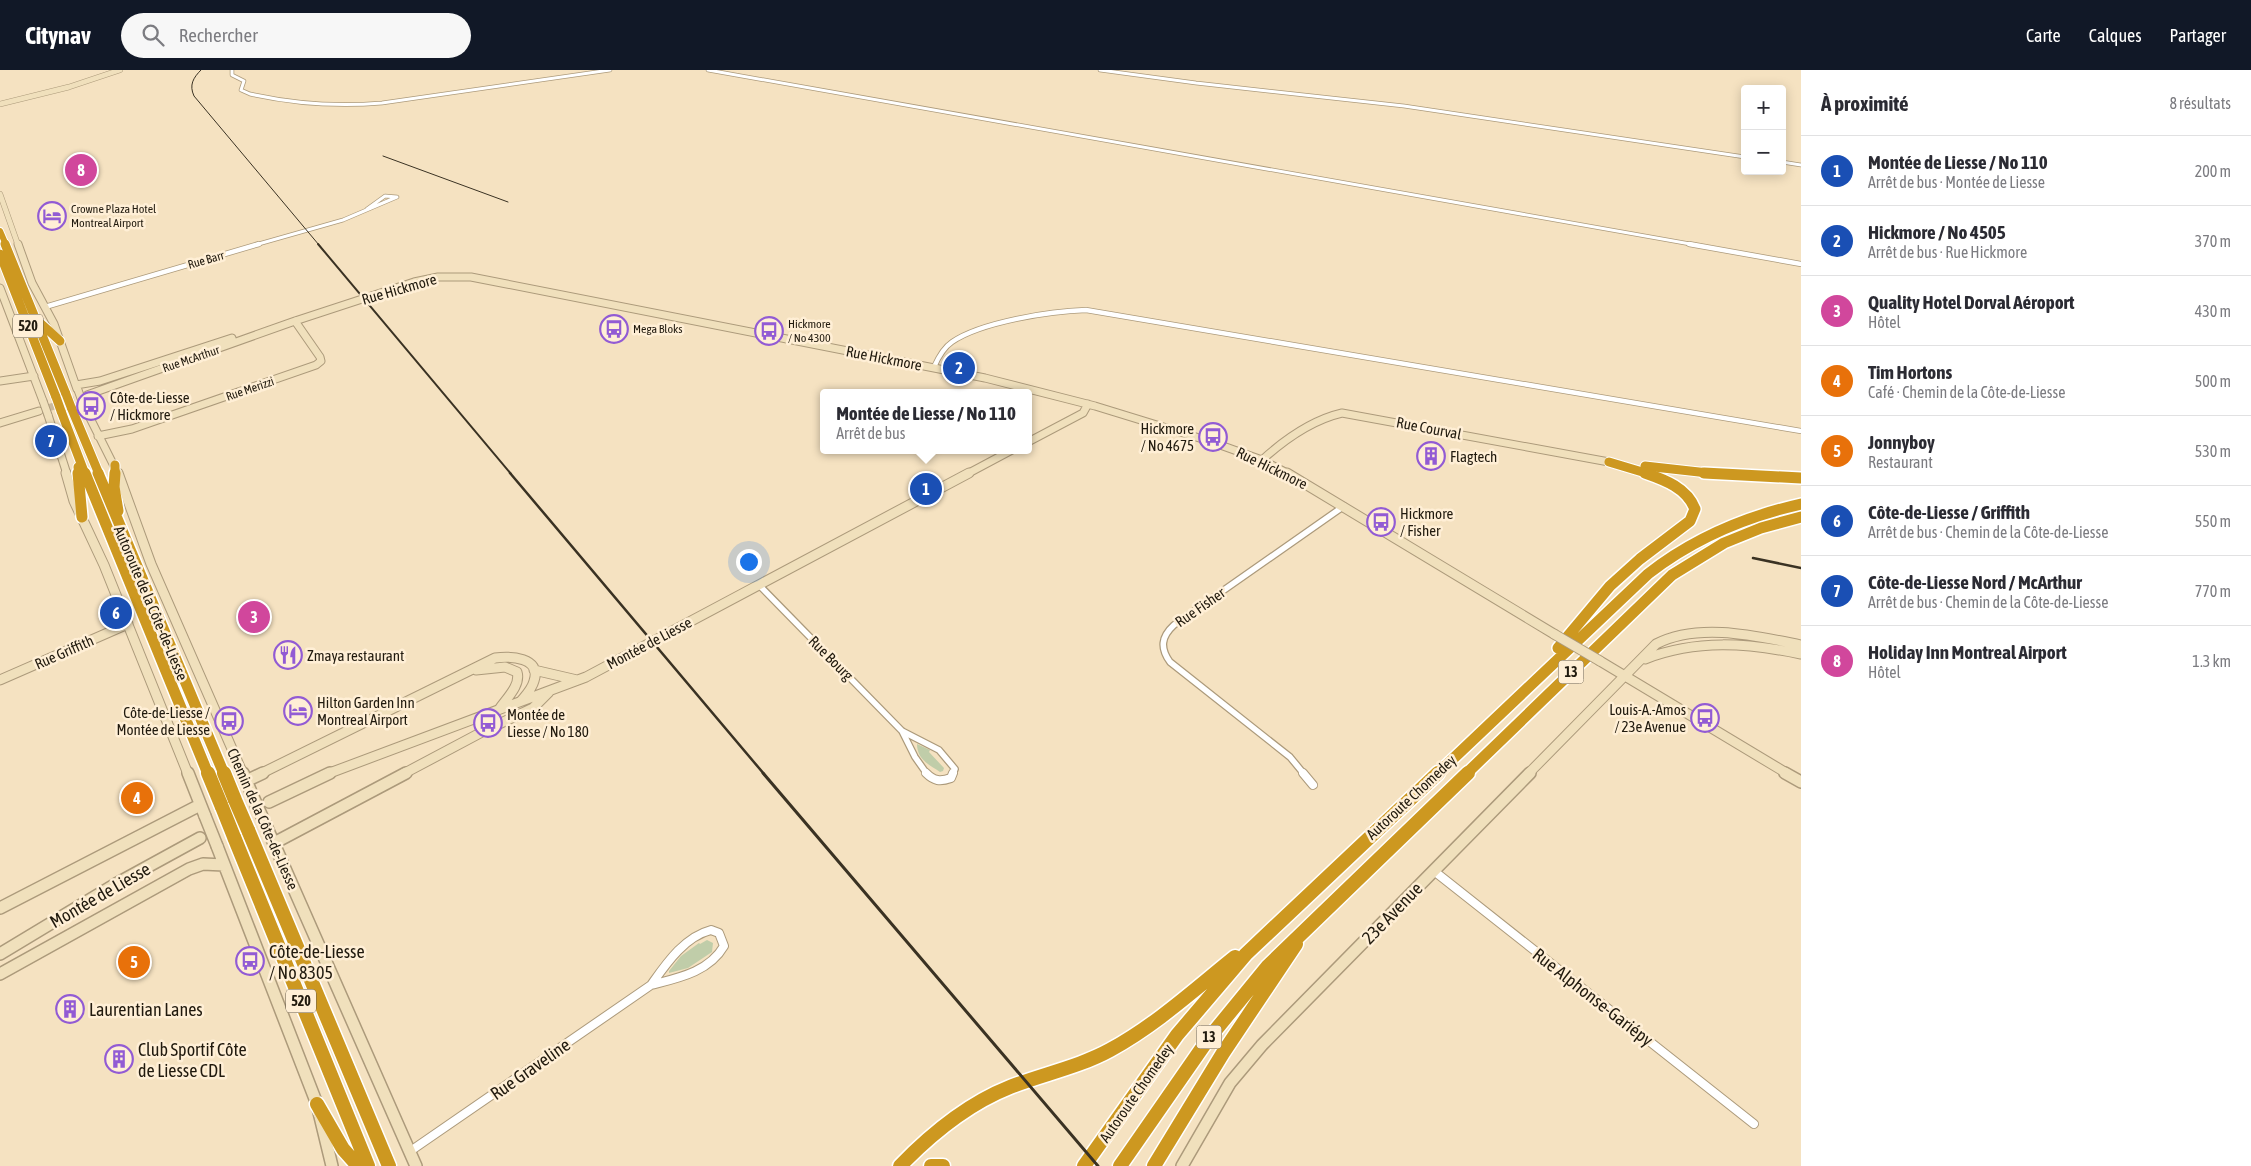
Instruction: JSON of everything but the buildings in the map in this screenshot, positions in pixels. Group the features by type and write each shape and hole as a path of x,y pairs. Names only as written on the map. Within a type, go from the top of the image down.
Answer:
{"highway":[{"name":"Autoroute de la Côte-de-Liesse","path":"0,231 66,394 66,409 77,453 368,1166"},
{"name":"Autoroute de la Côte-de-Liesse","path":"0,254 56,397 66,409 122,533 389,1166"},
{"path":"35,319 60,341"},
{"path":"77,453 82,518"},
{"path":"1609,462 1706,473 1801,478"},
{"path":"1522,692 1603,592 1640,559 1692,518 1694,511 1692,504 1684,492 1674,485 1651,473 1609,462"},
{"path":"114,465 114,487 122,533"},
{"name":"Autoroute Chomedey","path":"1084,1166 1194,1013 1234,966 1648,574 1670,556 1728,525 1801,504"},
{"name":"Autoroute Chomedey","path":"1120,1166 1182,1073 1229,1010 1268,966 1313,920 1672,576 1696,559 1725,543 1768,526 1801,517"},
{"path":"1154,1166 1235,1035 1313,920"},
{"path":"900,1166 936,1130 978,1103 1018,1084 1076,1066 1122,1043 1268,932"},
{"path":"318,1104 343,1148 358,1166"},
{"path":"931,1166 943,1166"}],"street":[{"path":"0,102 72,84 113,70"},
{"path":"0,102 75,86 120,70"},
{"path":"232,70 232,75 244,81 241,90 250,94 299,103 334,106 382,103 610,70"},
{"path":"708,70 1801,264"},
{"path":"1100,70 1182,82 1356,100 1479,116 1741,156"},
{"path":"1786,163 1801,165"},
{"name":"Chemin de la Côte-de-Liesse","path":"0,194 32,283 45,306 60,341 83,404 114,465 151,564 416,1166"},
{"name":"Rue Barr","path":"45,306 338,221 393,201 397,197 392,195 383,196 367,209"},
{"name":"Rue Hickmore","path":"295,321 422,280 438,276 463,276 934,367 1026,389"},
{"path":"0,288 60,449 71,492 128,624 318,1104 332,1166"},
{"path":"934,367 947,346 964,336 1053,312 1086,310 1801,431"},
{"path":"77,388 264,328 295,321"},
{"name":"Rue McArthur","path":"87,394 295,321"},
{"name":"Rue Merizzi","path":"98,436 132,429 318,364 321,360 320,357 295,321"},
{"path":"2,380 30,365"},
{"path":"2,380 34,376"},
{"name":"Rue Hickmore","path":"1032,391 1088,404 1209,441 1262,460 1344,506 1801,782"},
{"path":"1032,440 1083,413 1088,404"},
{"path":"0,423 39,411"},
{"name":"Rue Courval","path":"1262,460 1274,450 1324,418 1333,414 1346,413 1609,462"},
{"name":"Rue Merizzi","path":"104,446 132,429"},
{"name":"Montée de Liesse","path":"270,802 346,766 577,680 1005,454"},
{"name":"Rue Fisher","path":"1313,784 1290,757 1175,666 1164,654 1161,645 1163,636 1174,625 1344,506"},
{"name":"Rue Bourg","path":"759,585 902,730 924,771 937,781 945,781 951,778 955,769 948,758 932,745 902,730"},
{"name":"Rue Griffith","path":"0,680 128,624"},
{"name":"23e Avenue","path":"1182,1166 1216,1107 1244,1066 1433,870 1660,641 1678,636 1734,634 1801,645"},
{"path":"1640,662 1678,648 1711,644 1756,646 1801,654"},
{"path":"246,781 468,672 488,660 506,656 530,663 534,670 533,684 521,701"},
{"path":"468,672 498,666 510,668 516,672 518,677 516,686 499,709"},
{"path":"534,670 577,680"},
{"path":"274,843 482,732 536,706 551,690"},
{"path":"0,908 200,805"},
{"name":"Montée de Liesse","path":"0,954 108,889 200,838"},
{"path":"0,974 189,869 203,864 224,865"},
{"name":"Rue Alphonse-Gariépy","path":"1433,870 1754,1124"},
{"path":"0,903 41,886"},
{"name":"Rue Graveline","path":"409,1152 651,985 681,948 705,931 713,930 719,933 724,946 714,959 687,974 651,985"}],"green space":[{"path":"917,744 930,750 929,752 944,768 943,771 940,772 922,758"},
{"path":"707,940 713,943 712,952 688,968 669,973 681,956 699,943"}],"tunnel":[{"path":"39,411 87,395"},
{"path":"207,834 262,806"}],"railway":[{"path":"201,70 193,82 194,96 319,245"},
{"path":"383,156 508,202"},
{"path":"318,244 511,474"},
{"path":"510,473 764,774"},
{"path":"1753,558 1801,568"},
{"path":"763,773 1098,1166"}],"place":[{"name":"Holiday Inn Montreal Airport","path":"81,170"},
{"name":"Crowne Plaza Hotel Montreal Airport","path":"52,216"},
{"name":"Mega Bloks","path":"614,329"},
{"name":"Hickmore / No 4300","path":"769,331"},
{"name":"Hickmore / No 4505","path":"959,368"},
{"name":"Côte-de-Liesse / Hickmore","path":"91,406"},
{"name":"Hickmore / No 4675","path":"1213,437"},
{"name":"Côte-de-Liesse Nord / McArthur","path":"51,441"},
{"name":"Flagtech","path":"1431,456"},
{"name":"Montée de Liesse / No 110","path":"926,489"},
{"name":"Hickmore / Fisher","path":"1381,522"},
{"name":"Côte-de-Liesse / Griffith","path":"116,613"},
{"name":"Quality Hotel Dorval Aéroport","path":"254,617"},
{"name":"Zmaya restaurant","path":"288,655"},
{"name":"Hilton Garden Inn Montreal Airport","path":"298,711"},
{"name":"Louis-A.-Amos / 23e Avenue","path":"1705,718"},
{"name":"Côte-de-Liesse / Montée de Liesse","path":"229,721"},
{"name":"Montée de Liesse / No 180","path":"488,723"},
{"name":"Tim Hortons","path":"137,798"},
{"name":"Côte-de-Liesse / No 8305","path":"250,961"},
{"name":"Jonnyboy","path":"134,962"},
{"name":"Laurentian Lanes","path":"70,1009"},
{"name":"Club Sportif Côte de Liesse CDL","path":"119,1059"}]}
